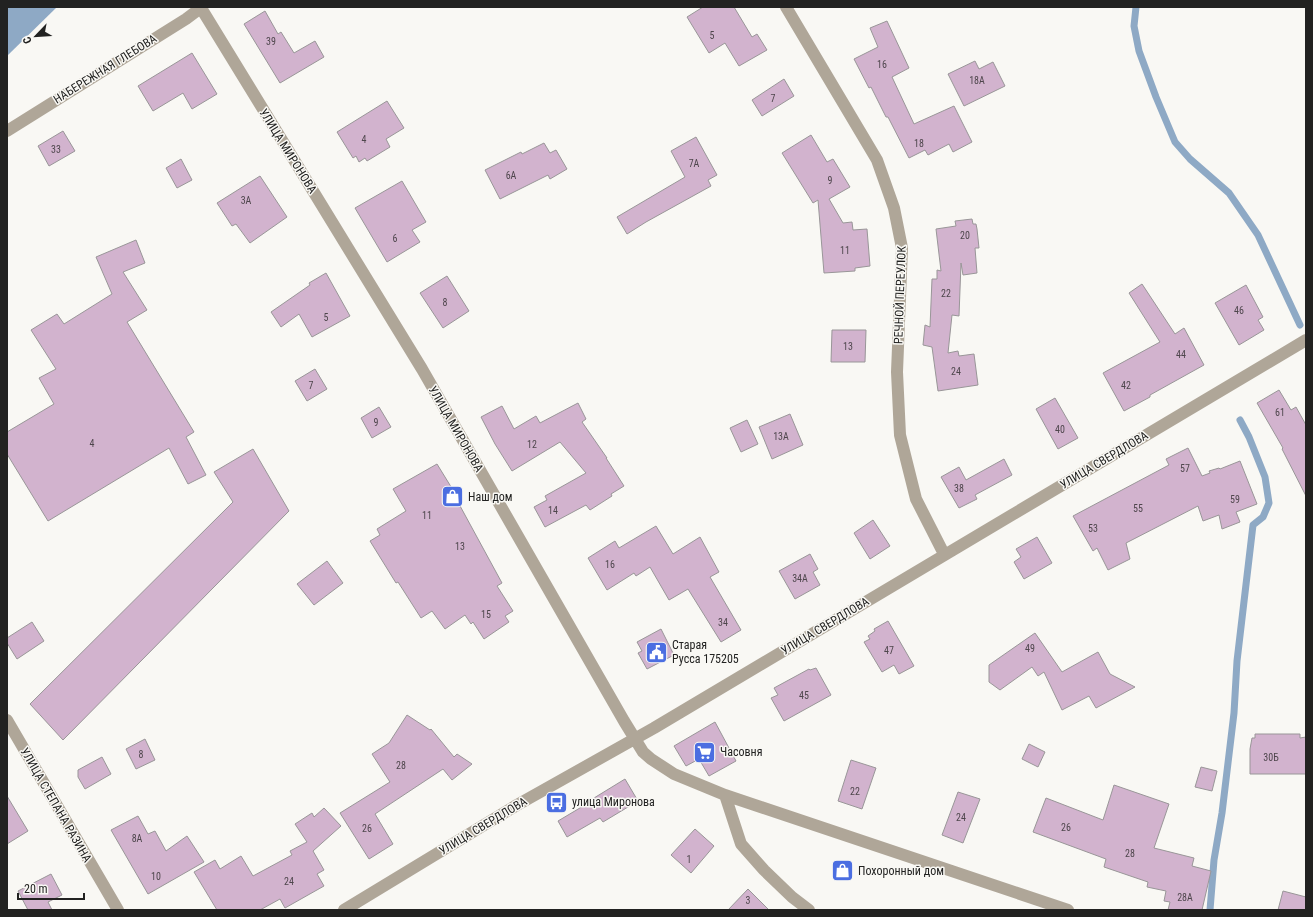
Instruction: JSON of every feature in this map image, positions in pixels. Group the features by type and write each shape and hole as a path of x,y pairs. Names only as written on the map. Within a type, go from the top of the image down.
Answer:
{"street":[{"name":"НАБЕРЕЖНАЯ ГЛЕБОВА","path":"7,131 186,19 202,7"},
{"name":"УЛИЦА МИРОНОВА","path":"202,7 422,369 643,752 674,774 724,795 1068,910"},
{"name":"РЕЧНОЙ ПЕРЕУЛОК","path":"786,7 878,160 894,208 902,248 897,372 900,435 916,499 944,554"},
{"name":"УЛИЦА СВЕРДЛОВА","path":"344,910 517,805 635,738 1306,340"},
{"name":"УЛИЦА СТЕПАНА РАЗИНА","path":"7,720 118,910"},
{"path":"724,795 741,844 769,875 792,897 809,910"}],"water":[{"path":"7,7 57,7 7,56"}],"building":[{"path":"703,7 734,7 752,37 757,34 767,50 739,66 725,43 709,53 687,17"},
{"path":"265,11 278,34 281,32 294,53 315,41 324,57 280,83 244,24"},
{"path":"887,21 909,68 892,77 914,124 954,106 972,142 953,152 949,144 928,155 925,150 909,158 888,117 886,117 871,87 869,88 854,59 878,47 870,28"},
{"path":"192,53 217,94 192,109 183,93 153,111 138,86"},
{"path":"975,61 979,69 993,62 1005,86 964,106 948,74"},
{"path":"784,79 794,96 762,116 752,100"},
{"path":"387,101 404,128 386,139 390,147 367,161 365,158 359,162 356,156 353,158 337,132"},
{"path":"63,131 75,151 49,166 38,146"},
{"path":"811,135 827,162 833,159 850,187 829,199 843,223 852,222 853,230 867,229 870,266 855,268 855,271 824,273 818,200 813,203 782,153"},
{"path":"696,137 717,175 708,180 711,186 627,234 617,217 685,177 671,151"},
{"path":"544,143 550,153 556,150 567,169 550,179 548,175 500,199 485,170 521,152 522,154"},
{"path":"181,159 192,180 177,188 166,168"},
{"path":"260,176 287,217 250,243 236,224 232,226 217,203"},
{"path":"402,181 426,222 412,230 420,242 387,262 355,208"},
{"path":"972,219 973,224 976,224 979,248 975,248 977,273 963,275 961,263 959,316 952,315 948,353 958,351 959,356 974,354 978,385 938,391 932,347 923,345 925,325 930,327 932,279 937,279 937,270 941,271 936,229 956,226 955,221"},
{"path":"136,240 145,263 123,272 147,310 127,322 194,432 186,437 206,475 188,484 169,448 48,521 7,454 7,432 54,404 39,378 56,369 31,330 57,314 64,324 112,294 96,257"},
{"path":"326,273 350,316 312,337 299,314 281,327 271,312 310,285 309,283"},
{"path":"447,276 469,311 443,328 420,293"},
{"path":"1142,284 1175,334 1184,328 1204,365 1124,411 1103,373 1160,342 1129,293"},
{"path":"1246,285 1263,317 1258,320 1264,330 1239,345 1215,303"},
{"path":"832,330 866,330 865,362 831,362"},
{"path":"315,369 327,389 307,401 295,381"},
{"path":"1279,390 1291,410 1296,407 1306,425 1306,496 1282,449 1283,448 1257,403"},
{"path":"1055,398 1078,438 1058,449 1036,409"},
{"path":"578,403 586,419 582,422 624,486 611,494 612,496 590,510 586,505 545,527 534,507 547,500 545,496 586,473 560,442 512,471 495,444 481,417 502,406 514,429 536,416 540,423"},
{"path":"379,407 391,427 372,438 361,418"},
{"path":"790,414 803,445 772,459 759,427"},
{"path":"747,420 758,444 741,452 730,428"},
{"path":"1188,448 1202,476 1210,473 1209,471 1220,469 1240,461 1257,504 1236,512 1240,522 1222,529 1219,515 1203,521 1198,506 1126,543 1130,559 1108,570 1097,548 1093,551 1073,516 1169,465 1166,459"},
{"path":"253,449 289,511 63,740 30,704 233,502 214,472"},
{"path":"1004,459 1012,475 975,495 977,499 959,508 941,477 959,467 966,480"},
{"path":"437,464 461,503 459,504 502,583 497,586 513,611 505,616 509,622 484,639 473,622 471,624 465,615 445,629 432,611 421,618 398,582 396,583 370,541 380,535 377,529 406,511 393,489"},
{"path":"873,520 890,546 870,559 854,533"},
{"path":"656,526 673,554 700,537 719,572 710,577 741,630 721,642 688,589 669,600 650,567 636,576 634,573 607,590 588,558 615,541 619,548"},
{"path":"1037,537 1052,563 1024,579 1014,562 1021,557 1016,549"},
{"path":"810,554 818,569 813,572 820,585 795,599 779,571"},
{"path":"327,561 343,583 314,605 297,584"},
{"path":"888,621 914,666 899,674 894,665 882,672 864,642 870,639 868,636 875,631 874,629"},
{"path":"32,622 44,641 17,659 7,643 7,638"},
{"name":"Старая Русса 175205","path":"661,629 674,655 647,669 638,653 642,651 637,642"},
{"path":"1035,633 1062,672 1098,652 1110,674 1135,687 1096,708 1089,696 1062,710 1044,672 1038,676 1032,667 1000,690 989,682 989,665"},
{"path":"816,668 831,695 784,721 771,698 778,695 774,688 809,669"},
{"path":"407,715 430,730 431,729 454,757 457,754 472,764 452,780 443,769 375,814 393,844 369,859 340,813 390,782 372,754 389,743"},
{"name":"Часовня","path":"715,722 736,761 709,776 699,759 686,766 674,746"},
{"path":"1255,734 1300,734 1300,738 1306,737 1306,774 1250,774 1250,749 1252,738 1255,738"},
{"path":"145,739 155,760 136,769 126,749"},
{"path":"1029,744 1045,752 1038,767 1022,759"},
{"path":"102,757 111,774 85,789 78,777 78,770"},
{"path":"851,760 876,768 862,809 838,801"},
{"path":"1201,767 1217,771 1212,791 1195,787"},
{"path":"625,779 638,801 603,822 600,818 567,837 558,821"},
{"path":"1114,785 1169,804 1154,848 1194,858 1192,866 1211,871 1202,910 1168,910 1170,902 1164,901 1166,891 1147,887 1148,882 1104,867 1106,859 1033,832 1046,798 1103,820"},
{"path":"958,792 980,799 963,843 942,835"},
{"path":"7,796 28,831 7,844"},
{"path":"324,808 341,826 313,851 324,870 317,874 324,886 285,908 280,899 260,910 217,910 194,872 215,860 220,869 241,856 253,876 292,855 290,851 307,842 295,824 312,813 314,817"},
{"path":"138,816 148,834 155,831 166,851 187,836 204,862 148,894 111,830"},
{"path":"695,829 714,846 691,873 671,855"},
{"path":"51,874 62,895 48,902 52,910 28,910 18,891"},
{"path":"748,889 769,910 728,910"},
{"path":"1283,891 1306,897 1306,910 1278,910"}],"waterway":[{"path":"1136,7 1134,26 1139,51 1175,142 1190,159 1229,193 1258,235 1300,325"},
{"path":"1210,910 1214,860 1222,813 1234,713 1237,661 1253,525 1263,517 1269,503 1265,477 1249,437 1240,420"}],"place":[{"name":"Наш дом","path":"452,497"},
{"name":"Старая Русса 175205","path":"656,652"},
{"name":"Часовня","path":"705,752"},
{"name":"улица Миронова","path":"556,802"},
{"name":"Похоронный дом","path":"842,871"}]}
